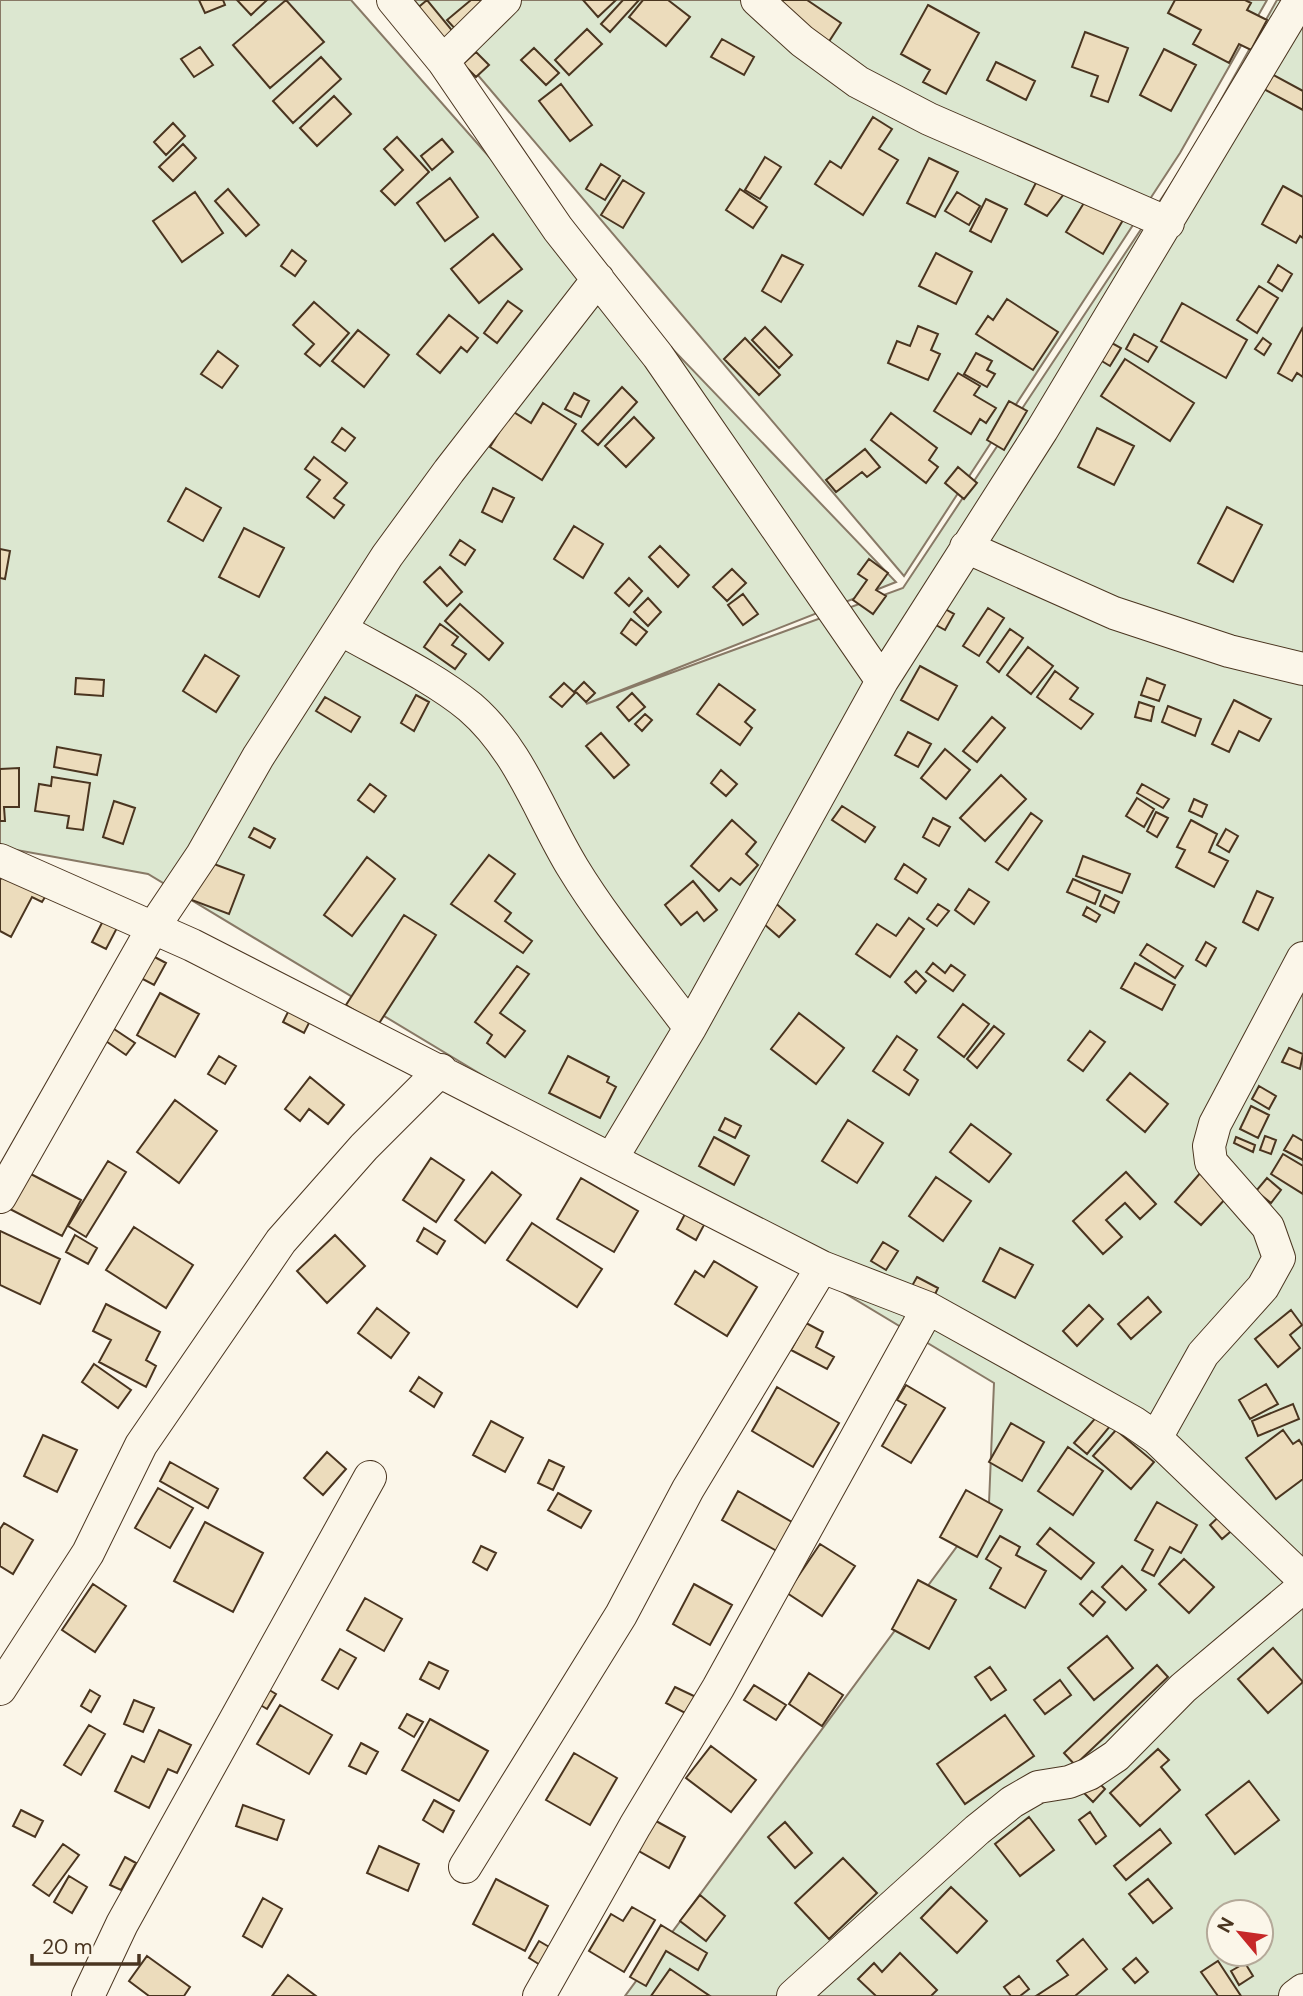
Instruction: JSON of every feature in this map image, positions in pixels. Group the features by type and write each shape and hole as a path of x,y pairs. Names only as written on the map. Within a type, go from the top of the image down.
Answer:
{"street":[{"path":"393,0 443,61 558,229 657,356 882,681"},
{"path":"443,61 505,0"},
{"path":"757,0 803,41 858,82 929,120 1168,223"},
{"path":"612,1158 690,1027 882,681 1049,419 1300,0"},
{"path":"0,1197 153,928 202,855 258,757 387,556 449,471 598,279"},
{"path":"966,547 1114,613 1229,651 1303,669"},
{"path":"342,630 441,687 471,708 493,733 528,780 573,867 690,1027"},
{"path":"0,860 153,928 441,1070 822,1267 928,1308 1156,1438 1303,1579"},
{"path":"1156,1438 1203,1354 1263,1287 1279,1258 1268,1227 1211,1162 1209,1146 1215,1124 1303,958"},
{"path":"0,1689 88,1553 141,1445 265,1263 364,1147 441,1070"},
{"path":"465,1867 621,1615 688,1489 822,1267"},
{"path":"539,1996 635,1826 718,1688 928,1308"},
{"path":"88,1996 122,1924 370,1477"},
{"path":"793,1996 977,1829 1012,1802 1038,1787 1069,1782 1089,1774 1116,1756 1183,1688 1303,1587"},
{"path":"1296,1996 1303,1990"}],"green space":[{"path":"0,0 351,0 499,168 896,582 586,704 903,588 1189,157 1277,0 1303,0 1303,1996 625,1996 989,1503 994,1383 148,874 0,847"},
{"path":"414,0 1267,0 1180,153 904,576"}],"building":[{"path":"199,0 223,0 225,5 205,13"},
{"path":"237,0 267,0 251,15"},
{"path":"286,0 324,42 270,88 233,45"},
{"path":"427,0 455,34 442,45 414,11"},
{"path":"471,0 495,0 457,31 447,20"},
{"path":"583,0 616,0 598,17"},
{"path":"623,0 639,0 610,32 601,24"},
{"path":"643,0 668,0 690,17 666,46 629,17"},
{"path":"769,0 807,0 841,23 828,43"},
{"path":"1175,0 1245,0 1251,3 1247,10 1267,20 1251,50 1239,44 1229,63 1193,44 1201,30 1168,13"},
{"path":"928,5 979,33 946,94 923,82 930,70 901,54"},
{"path":"587,29 602,44 569,75 555,60"},
{"path":"1085,32 1128,48 1108,102 1091,96 1098,76 1072,67"},
{"path":"722,39 754,57 744,75 711,57"},
{"path":"200,47 213,65 194,77 181,59"},
{"path":"534,48 559,73 546,85 521,60"},
{"path":"1164,49 1196,65 1171,111 1140,95"},
{"path":"476,52 489,65 476,77 463,64"},
{"path":"321,57 341,79 293,123 273,101"},
{"path":"996,62 1035,81 1026,100 987,80"},
{"path":"1268,72 1303,91 1303,110 1260,87"},
{"path":"561,84 592,125 570,141 539,101"},
{"path":"334,96 351,114 317,146 300,128"},
{"path":"873,117 892,129 879,149 898,160 863,215 815,184 830,161 841,168"},
{"path":"173,123 185,136 166,155 154,142"},
{"path":"397,137 429,172 395,205 381,191 403,170 384,149"},
{"path":"442,139 453,152 432,170 421,156"},
{"path":"183,144 196,158 173,181 159,167"},
{"path":"765,157 781,167 760,199 745,190"},
{"path":"929,158 958,172 935,217 907,203"},
{"path":"601,164 620,176 605,200 586,189"},
{"path":"1042,171 1070,186 1047,216 1025,204"},
{"path":"450,178 478,217 445,241 417,203"},
{"path":"623,180 644,193 623,228 601,215"},
{"path":"1283,186 1303,197 1303,238 1300,236 1296,243 1262,224"},
{"path":"228,189 259,225 246,236 215,201"},
{"path":"740,189 767,207 753,228 726,210"},
{"path":"195,192 223,233 182,262 153,221"},
{"path":"957,192 980,206 969,225 945,211"},
{"path":"1087,198 1123,220 1103,254 1066,232"},
{"path":"986,199 1007,209 991,242 970,231"},
{"path":"493,234 522,269 479,303 451,269"},
{"path":"292,250 306,261 295,276 281,266"},
{"path":"936,253 972,272 956,304 919,286"},
{"path":"782,255 803,265 781,302 762,291"},
{"path":"1278,265 1292,274 1282,291 1268,282"},
{"path":"1259,286 1278,298 1257,333 1237,320"},
{"path":"1007,299 1058,332 1033,370 976,334 988,316 993,320"},
{"path":"508,301 522,311 497,343 484,333"},
{"path":"314,302 349,333 320,366 305,354 314,344 293,325"},
{"path":"1182,303 1247,340 1226,378 1161,341"},
{"path":"449,315 478,338 467,352 461,347 440,373 417,354"},
{"path":"918,326 938,334 931,350 940,354 928,380 888,363 897,341 910,346"},
{"path":"765,327 792,355 779,368 752,340"},
{"path":"1303,327 1303,377 1297,373 1292,381 1278,373"},
{"path":"358,330 389,355 364,387 332,361"},
{"path":"1134,334 1157,347 1148,362 1126,349"},
{"path":"745,338 780,375 759,395 724,359"},
{"path":"1263,338 1271,344 1264,355 1255,349"},
{"path":"1110,342 1121,348 1110,366 1100,360"},
{"path":"218,351 238,366 222,388 201,374"},
{"path":"976,353 992,361 987,370 995,374 987,387 964,374"},
{"path":"1125,359 1194,403 1170,441 1101,396"},
{"path":"958,373 980,386 974,395 996,408 986,423 980,419 971,434 934,411"},
{"path":"622,387 637,402 598,445 582,431"},
{"path":"574,393 589,401 581,417 565,409"},
{"path":"1009,401 1027,411 1004,450 987,440"},
{"path":"543,403 576,424 542,480 490,447 512,411 531,423"},
{"path":"891,413 937,448 929,460 938,467 926,483 871,440"},
{"path":"634,417 654,438 626,467 605,446"},
{"path":"342,428 355,438 345,451 332,442"},
{"path":"1097,428 1134,446 1114,485 1078,467"},
{"path":"865,449 880,467 867,477 862,472 836,492 826,480"},
{"path":"314,457 347,483 334,498 344,505 334,518 307,497 320,480 305,469"},
{"path":"958,467 977,483 964,499 945,483"},
{"path":"186,488 221,508 203,541 168,521"},
{"path":"493,488 514,498 502,522 482,512"},
{"path":"1227,507 1262,525 1233,582 1198,563"},
{"path":"574,526 603,544 583,578 554,559"},
{"path":"244,528 284,548 259,597 219,577"},
{"path":"460,540 475,550 465,565 450,555"},
{"path":"660,546 689,575 678,587 649,557"},
{"path":"0,549 10,551 5,579 0,578"},
{"path":"869,559 888,573 876,590 886,596 873,614 853,600 867,580 858,574"},
{"path":"440,567 462,592 447,606 424,582"},
{"path":"732,569 746,583 727,601 713,587"},
{"path":"629,578 642,591 629,606 615,593"},
{"path":"743,594 758,614 743,625 728,605"},
{"path":"648,598 661,612 648,626 634,612"},
{"path":"460,604 503,643 489,660 445,621"},
{"path":"936,604 954,614 945,630 927,620"},
{"path":"988,608 1004,618 979,656 963,646"},
{"path":"631,619 647,632 636,645 621,633"},
{"path":"440,624 458,637 452,645 466,654 455,669 424,647"},
{"path":"1010,629 1023,638 999,672 987,662"},
{"path":"1028,647 1053,666 1031,694 1007,675"},
{"path":"205,655 239,676 216,712 183,691"},
{"path":"920,666 957,686 938,720 901,700"},
{"path":"1055,671 1078,688 1070,699 1093,714 1081,729 1037,697"},
{"path":"76,678 104,680 103,696 75,694"},
{"path":"1147,678 1165,685 1159,701 1141,695"},
{"path":"584,682 595,693 586,702 575,691"},
{"path":"564,683 575,693 562,707 550,697"},
{"path":"719,684 755,710 745,722 752,728 740,745 697,714"},
{"path":"632,693 645,707 629,721 617,707"},
{"path":"416,695 429,702 414,731 401,723"},
{"path":"325,697 360,717 351,732 316,711"},
{"path":"1234,700 1271,719 1259,741 1239,731 1229,752 1212,744"},
{"path":"1139,702 1154,707 1151,721 1135,717"},
{"path":"1168,706 1201,719 1195,736 1162,722"},
{"path":"645,714 652,720 642,731 635,724"},
{"path":"992,717 1005,728 977,762 963,751"},
{"path":"908,732 931,744 918,767 895,755"},
{"path":"601,733 629,765 614,778 586,746"},
{"path":"57,747 101,755 97,775 54,767"},
{"path":"945,749 970,770 946,799 921,778"},
{"path":"19,768 19,807 4,807 5,821 0,821 0,769"},
{"path":"721,770 737,784 726,796 711,783"},
{"path":"1001,775 1026,799 985,841 960,818"},
{"path":"52,777 90,783 83,830 67,828 69,816 35,811 39,784 51,786"},
{"path":"370,784 386,796 374,812 358,800"},
{"path":"1142,784 1169,799 1163,808 1137,793"},
{"path":"1137,798 1154,809 1144,827 1126,816"},
{"path":"1194,799 1207,805 1202,817 1189,811"},
{"path":"114,801 135,808 123,844 103,837"},
{"path":"842,806 875,827 865,842 832,820"},
{"path":"1156,812 1168,818 1157,837 1147,831"},
{"path":"1031,813 1042,821 1008,870 996,862"},
{"path":"933,818 950,827 939,846 923,837"},
{"path":"732,820 756,842 746,854 758,865 740,885 731,878 719,891 691,866"},
{"path":"1191,820 1217,834 1209,852 1228,861 1214,887 1176,867 1185,850 1177,847"},
{"path":"254,828 275,839 270,848 249,837"},
{"path":"1226,829 1238,836 1229,852 1217,845"},
{"path":"489,855 515,874 495,901 511,913 505,921 532,941 523,953 451,904"},
{"path":"1083,856 1130,874 1122,893 1076,876"},
{"path":"367,857 395,879 352,936 324,915"},
{"path":"203,860 244,875 229,914 189,899"},
{"path":"904,864 926,879 917,893 895,879"},
{"path":"5,872 47,894 42,902 32,897 11,937 0,931 0,880"},
{"path":"1073,879 1100,891 1095,904 1067,892"},
{"path":"693,881 717,910 704,921 697,912 681,925 665,905"},
{"path":"969,889 989,902 974,924 955,910"},
{"path":"1257,891 1273,898 1258,930 1243,922"},
{"path":"1105,895 1119,902 1114,913 1100,906"},
{"path":"772,900 795,920 779,937 756,917"},
{"path":"938,904 949,911 937,926 927,919"},
{"path":"1087,907 1100,915 1096,922 1083,915"},
{"path":"404,915 436,935 378,1025 346,1005"},
{"path":"909,918 924,929 890,977 856,954 877,924 896,936"},
{"path":"104,919 118,926 106,949 92,942"},
{"path":"1206,942 1216,948 1206,966 1196,960"},
{"path":"1147,944 1183,966 1175,978 1140,955"},
{"path":"149,954 166,963 154,985 137,976"},
{"path":"933,963 945,973 951,965 965,975 953,991 926,972"},
{"path":"1135,963 1175,985 1162,1010 1121,988"},
{"path":"517,966 529,974 500,1013 525,1031 505,1057 487,1043 492,1035 475,1022"},
{"path":"916,971 926,981 916,993 905,982"},
{"path":"160,993 199,1014 175,1057 137,1035"},
{"path":"963,1004 989,1024 964,1057 938,1037"},
{"path":"290,1008 311,1019 304,1033 283,1022"},
{"path":"799,1013 844,1048 816,1084 771,1049"},
{"path":"994,1026 1004,1034 977,1068 967,1059"},
{"path":"111,1027 135,1043 126,1055 103,1039"},
{"path":"1090,1031 1105,1042 1083,1071 1068,1060"},
{"path":"897,1036 917,1050 904,1070 918,1080 909,1095 873,1071"},
{"path":"1289,1048 1303,1054 1300,1069 1282,1062"},
{"path":"219,1056 236,1066 225,1084 208,1074"},
{"path":"568,1056 609,1077 607,1082 616,1087 600,1118 549,1093"},
{"path":"1130,1073 1168,1104 1145,1132 1107,1100"},
{"path":"310,1077 344,1105 328,1124 309,1109 300,1121 285,1109"},
{"path":"1259,1086 1276,1096 1269,1109 1252,1099"},
{"path":"175,1100 217,1131 179,1183 137,1152"},
{"path":"1251,1106 1269,1115 1258,1138 1240,1129"},
{"path":"725,1118 741,1126 735,1138 719,1130"},
{"path":"848,1120 883,1143 857,1183 822,1161"},
{"path":"971,1124 1011,1154 989,1182 950,1152"},
{"path":"1293,1135 1303,1141 1303,1160 1284,1150"},
{"path":"1265,1136 1276,1140 1271,1154 1260,1150"},
{"path":"714,1137 749,1156 734,1185 699,1166"},
{"path":"1236,1137 1255,1145 1253,1152 1234,1143"},
{"path":"1283,1154 1303,1166 1303,1194 1271,1174"},
{"path":"431,1158 464,1180 436,1222 403,1200"},
{"path":"108,1161 126,1172 86,1237 68,1226"},
{"path":"25,1171 81,1200 62,1236 6,1207"},
{"path":"1202,1171 1228,1196 1201,1225 1175,1202"},
{"path":"492,1172 521,1195 485,1243 455,1220"},
{"path":"1126,1172 1156,1204 1140,1219 1125,1203 1106,1220 1122,1237 1103,1254 1073,1221"},
{"path":"936,1177 971,1201 943,1241 909,1216"},
{"path":"581,1178 638,1211 614,1252 557,1219"},
{"path":"1267,1178 1281,1190 1271,1203 1256,1191"},
{"path":"685,1214 704,1225 696,1240 677,1229"},
{"path":"532,1223 602,1269 577,1307 507,1260"},
{"path":"134,1227 193,1265 166,1308 106,1270"},
{"path":"424,1228 445,1241 437,1254 417,1241"},
{"path":"0,1231 60,1259 40,1304 0,1285"},
{"path":"75,1235 97,1248 88,1264 66,1252"},
{"path":"335,1235 365,1266 327,1303 297,1271"},
{"path":"883,1242 898,1251 886,1270 871,1261"},
{"path":"1000,1248 1033,1265 1015,1298 983,1281"},
{"path":"714,1261 757,1287 727,1336 675,1304 695,1271 704,1277"},
{"path":"917,1277 938,1288 930,1305 908,1293"},
{"path":"1148,1297 1161,1312 1131,1339 1118,1324"},
{"path":"106,1304 160,1332 146,1360 156,1366 146,1387 99,1362 111,1340 93,1331"},
{"path":"1089,1305 1103,1319 1077,1346 1063,1331"},
{"path":"377,1308 409,1333 391,1358 358,1333"},
{"path":"1291,1310 1302,1325 1290,1335 1300,1348 1278,1367 1255,1339"},
{"path":"806,1323 823,1332 816,1347 834,1357 827,1369 791,1350"},
{"path":"94,1364 131,1390 118,1408 82,1382"},
{"path":"419,1377 442,1393 434,1407 410,1391"},
{"path":"1266,1384 1278,1404 1250,1419 1239,1400"},
{"path":"906,1385 945,1408 911,1463 882,1446 906,1405 897,1400"},
{"path":"777,1387 839,1423 813,1467 752,1431"},
{"path":"1293,1404 1299,1419 1258,1436 1252,1421"},
{"path":"1098,1415 1111,1425 1087,1454 1074,1443"},
{"path":"491,1421 523,1438 505,1472 473,1455"},
{"path":"1011,1423 1044,1442 1022,1481 989,1462"},
{"path":"1116,1430 1154,1462 1131,1489 1093,1456"},
{"path":"1283,1430 1293,1444 1299,1440 1303,1446 1303,1479 1276,1499 1246,1458"},
{"path":"43,1435 77,1450 57,1492 24,1476"},
{"path":"1068,1447 1103,1471 1073,1515 1038,1491"},
{"path":"327,1452 346,1469 323,1495 304,1478"},
{"path":"549,1460 564,1467 553,1490 538,1483"},
{"path":"170,1462 218,1489 208,1508 160,1481"},
{"path":"158,1488 193,1508 170,1548 135,1528"},
{"path":"966,1490 1002,1510 977,1557 940,1537"},
{"path":"738,1491 799,1526 782,1554 722,1520"},
{"path":"558,1493 591,1511 581,1528 548,1510"},
{"path":"1157,1502 1197,1525 1181,1553 1170,1547 1154,1576 1142,1570 1153,1550 1135,1540"},
{"path":"1225,1511 1237,1526 1222,1539 1210,1525"},
{"path":"205,1522 263,1553 233,1612 174,1581"},
{"path":"4,1523 33,1540 13,1574 0,1566 0,1529"},
{"path":"1050,1528 1094,1563 1081,1579 1037,1544"},
{"path":"1000,1536 1020,1547 1016,1555 1046,1571 1025,1608 990,1588 1001,1568 986,1559"},
{"path":"820,1544 855,1566 822,1616 787,1593"},
{"path":"481,1546 496,1553 487,1570 473,1562"},
{"path":"1184,1559 1214,1587 1189,1613 1159,1584"},
{"path":"1122,1566 1146,1590 1126,1610 1102,1587"},
{"path":"918,1580 956,1600 929,1649 892,1629"},
{"path":"93,1584 126,1606 95,1652 62,1630"},
{"path":"694,1584 732,1605 710,1645 673,1624"},
{"path":"1092,1591 1105,1602 1093,1616 1080,1604"},
{"path":"365,1598 402,1619 384,1651 347,1630"},
{"path":"1107,1636 1133,1668 1094,1700 1068,1668"},
{"path":"1273,1648 1303,1682 1268,1713 1238,1679"},
{"path":"340,1649 356,1658 338,1689 322,1680"},
{"path":"429,1662 448,1671 439,1689 420,1679"},
{"path":"1157,1665 1168,1677 1075,1765 1064,1753"},
{"path":"990,1667 1006,1690 991,1700 975,1677"},
{"path":"809,1673 843,1695 822,1726 789,1704"},
{"path":"1060,1680 1071,1695 1045,1714 1034,1700"},
{"path":"261,1685 276,1694 267,1709 252,1700"},
{"path":"754,1685 786,1705 776,1720 744,1700"},
{"path":"675,1687 696,1697 687,1714 666,1703"},
{"path":"90,1690 100,1696 91,1712 81,1706"},
{"path":"134,1700 154,1708 143,1732 124,1724"},
{"path":"280,1705 332,1735 309,1774 257,1744"},
{"path":"407,1714 423,1722 414,1737 399,1728"},
{"path":"1005,1715 1034,1756 965,1804 937,1764"},
{"path":"430,1719 488,1751 459,1801 402,1770"},
{"path":"89,1725 105,1734 81,1775 64,1765"},
{"path":"159,1730 191,1745 177,1773 168,1769 149,1808 115,1791 132,1756 144,1762"},
{"path":"361,1743 378,1752 366,1774 349,1766"},
{"path":"711,1746 756,1780 731,1812 686,1778"},
{"path":"1158,1749 1169,1760 1161,1767 1180,1790 1140,1826 1110,1793"},
{"path":"574,1753 617,1778 590,1825 546,1800"},
{"path":"1093,1777 1105,1789 1093,1802 1081,1790"},
{"path":"1249,1781 1279,1820 1235,1854 1206,1815"},
{"path":"434,1800 454,1811 443,1832 423,1820"},
{"path":"243,1805 284,1820 277,1840 236,1826"},
{"path":"21,1810 43,1821 35,1837 13,1826"},
{"path":"1090,1812 1106,1836 1096,1844 1079,1820"},
{"path":"647,1816 685,1837 669,1868 630,1846"},
{"path":"1029,1817 1054,1850 1020,1876 995,1844"},
{"path":"785,1822 812,1853 795,1868 768,1837"},
{"path":"1160,1829 1171,1843 1126,1880 1114,1866"},
{"path":"63,1844 79,1855 49,1896 33,1885"},
{"path":"379,1846 419,1864 408,1891 367,1873"},
{"path":"125,1857 136,1863 121,1890 110,1885"},
{"path":"843,1858 877,1893 829,1939 795,1903"},
{"path":"69,1876 87,1887 72,1913 54,1902"},
{"path":"496,1879 548,1906 525,1951 473,1924"},
{"path":"1148,1879 1172,1908 1153,1923 1129,1894"},
{"path":"951,1887 987,1921 957,1953 921,1918"},
{"path":"700,1895 725,1916 706,1941 680,1921"},
{"path":"263,1898 282,1909 262,1947 243,1936"},
{"path":"632,1907 655,1920 624,1972 589,1951 611,1914 623,1921"},
{"path":"661,1925 707,1953 698,1970 666,1951 646,1986 630,1977"},
{"path":"1083,1939 1107,1969 1075,1996 1036,1996 1068,1975 1057,1961"},
{"path":"539,1941 556,1951 545,1968 529,1958"},
{"path":"900,1953 937,1990 931,1996 876,1996 858,1979 874,1963 882,1972"},
{"path":"147,1956 190,1987 184,1996 149,1996 129,1981"},
{"path":"1136,1958 1148,1972 1135,1983 1123,1969"},
{"path":"1207,1968 1223,1968 1241,1996 1218,1996 1201,1972"},
{"path":"1248,1968 1253,1976 1239,1985 1231,1971"},
{"path":"670,1969 710,1996 651,1996"},
{"path":"288,1975 316,1996 272,1996"},
{"path":"1019,1976 1029,1989 1020,1996 1011,1996 1004,1987"}]}
